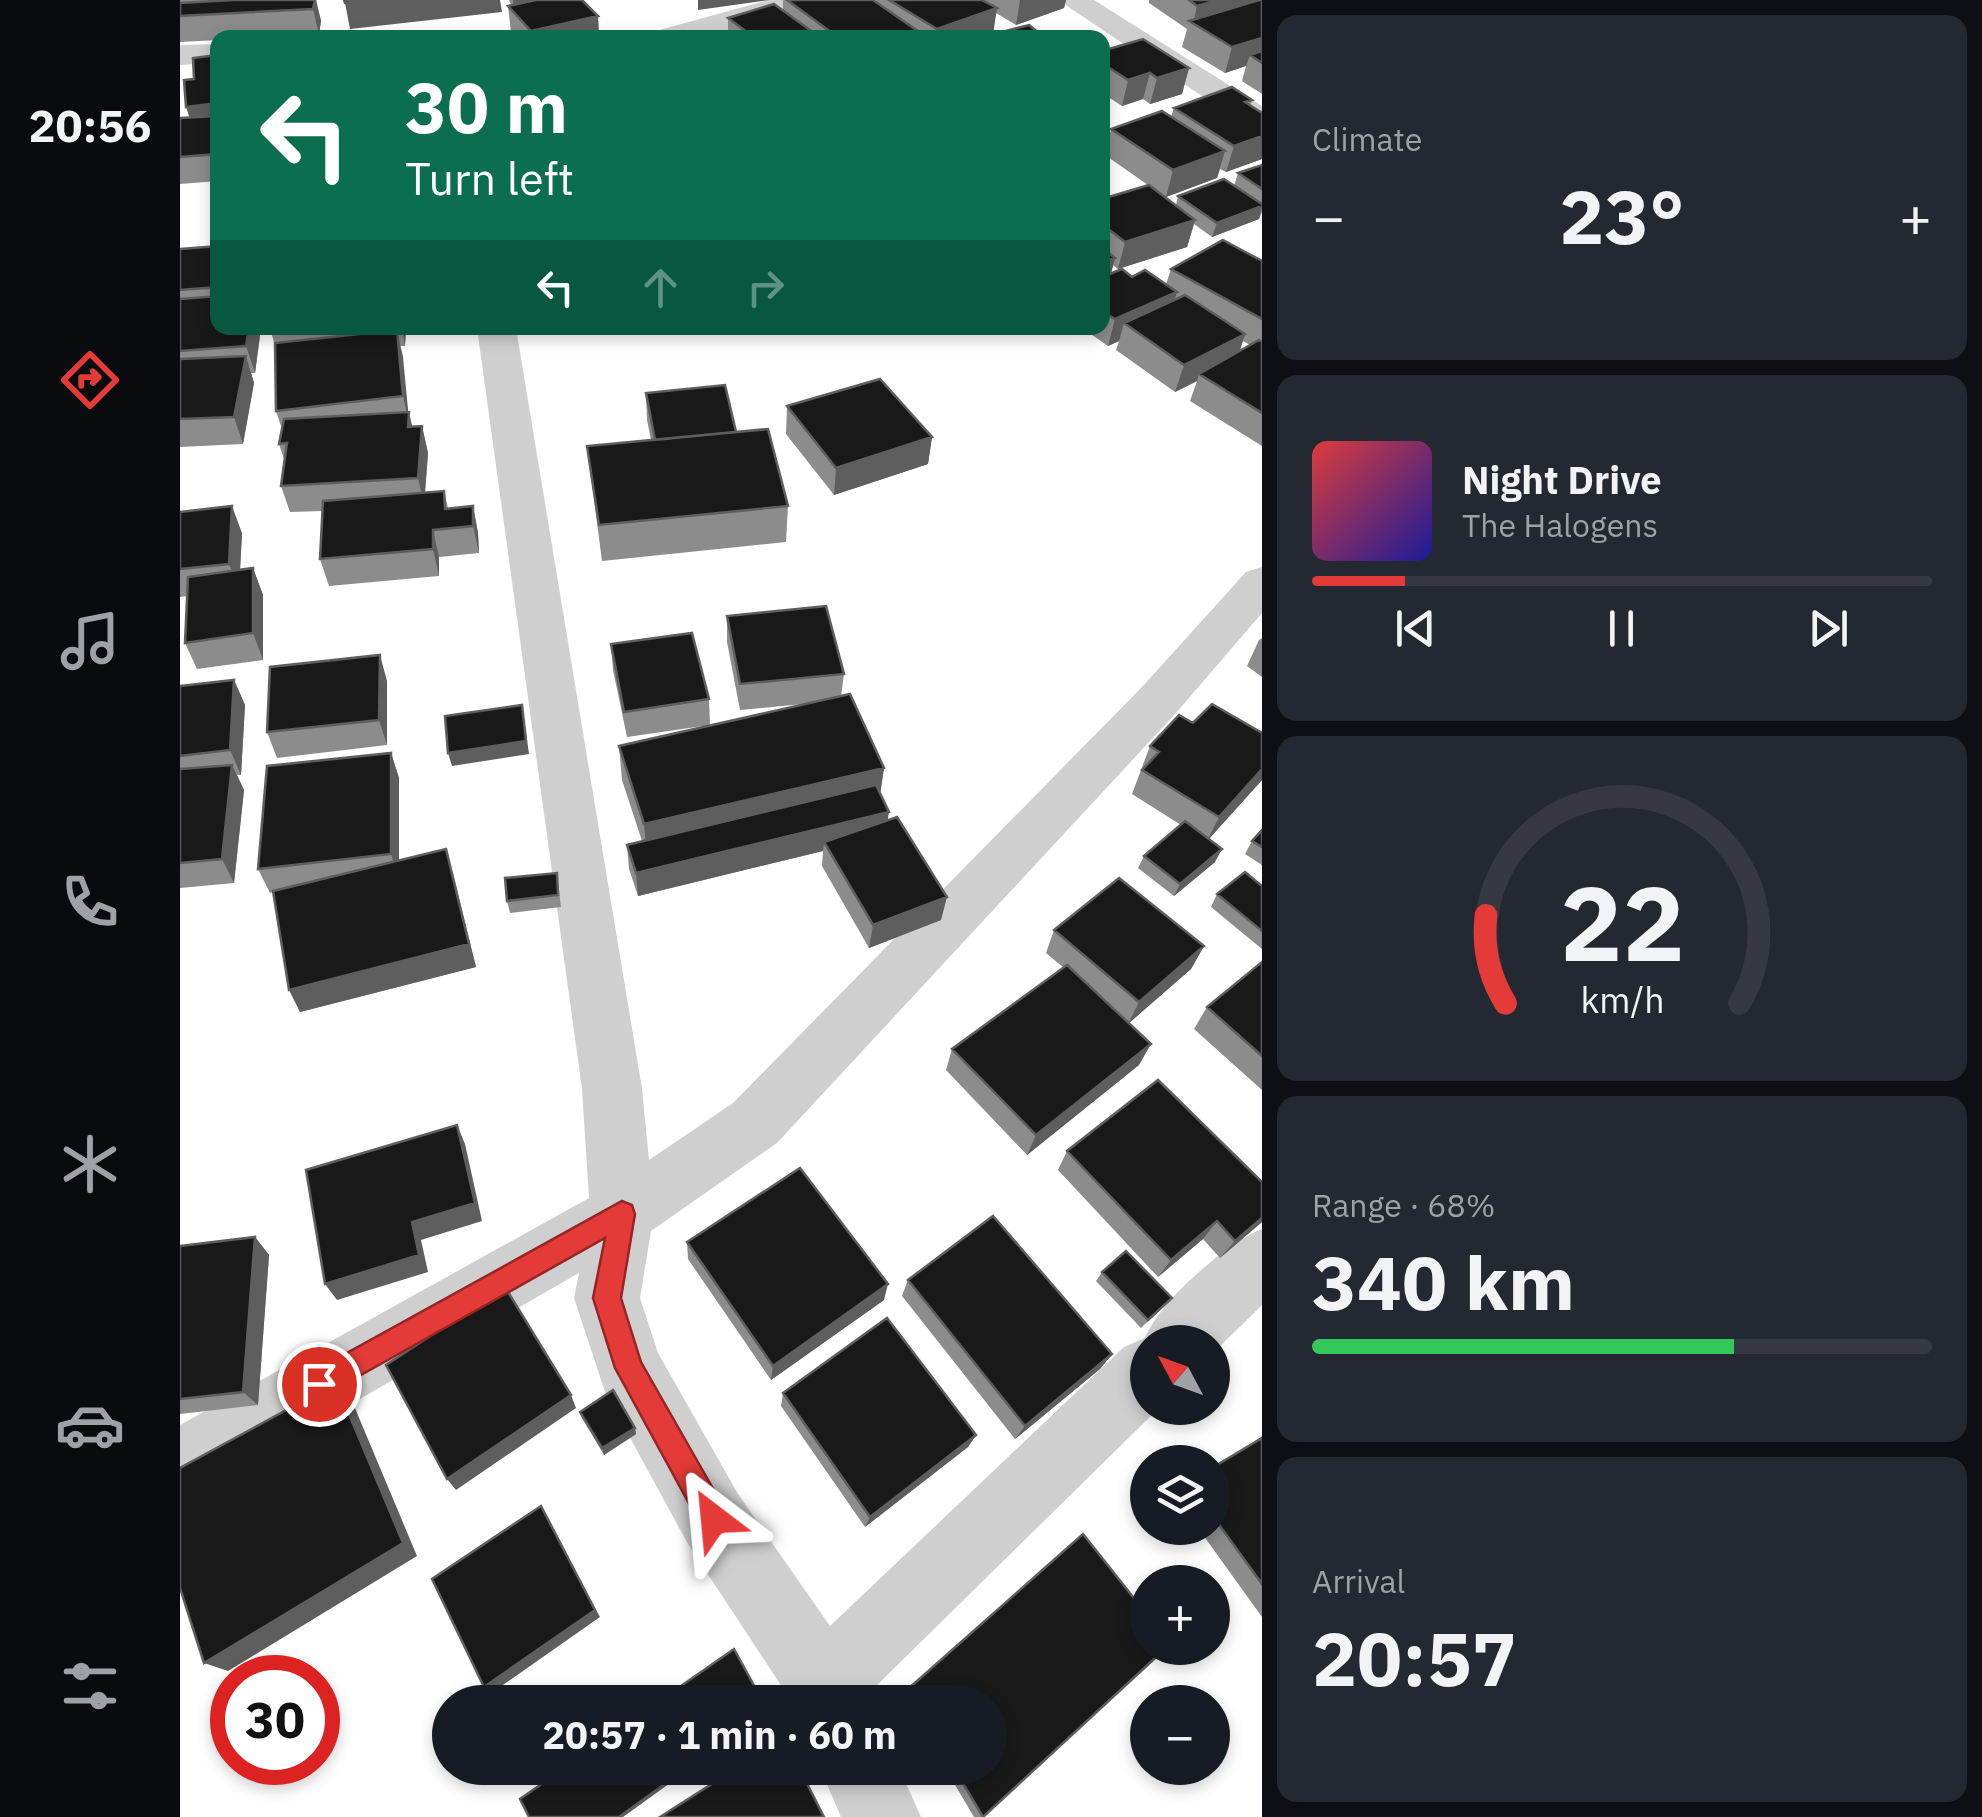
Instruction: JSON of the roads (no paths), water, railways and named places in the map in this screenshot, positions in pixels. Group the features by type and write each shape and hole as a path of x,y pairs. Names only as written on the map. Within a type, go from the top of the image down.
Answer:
{"street":[{"path":"696,30 803,0"},
{"path":"1073,0 1207,99 1262,121"},
{"path":"180,55 210,53"},
{"path":"1207,99 1247,72"},
{"path":"497,335 610,1070 622,1214 607,1298 629,1368 714,1519 822,1685"},
{"path":"180,1462 622,1214 754,1123 1159,700 1262,583"},
{"path":"1195,1325 1262,1260"},
{"path":"837,1685 1130,1389"},
{"path":"867,1785 881,1817"}]}
